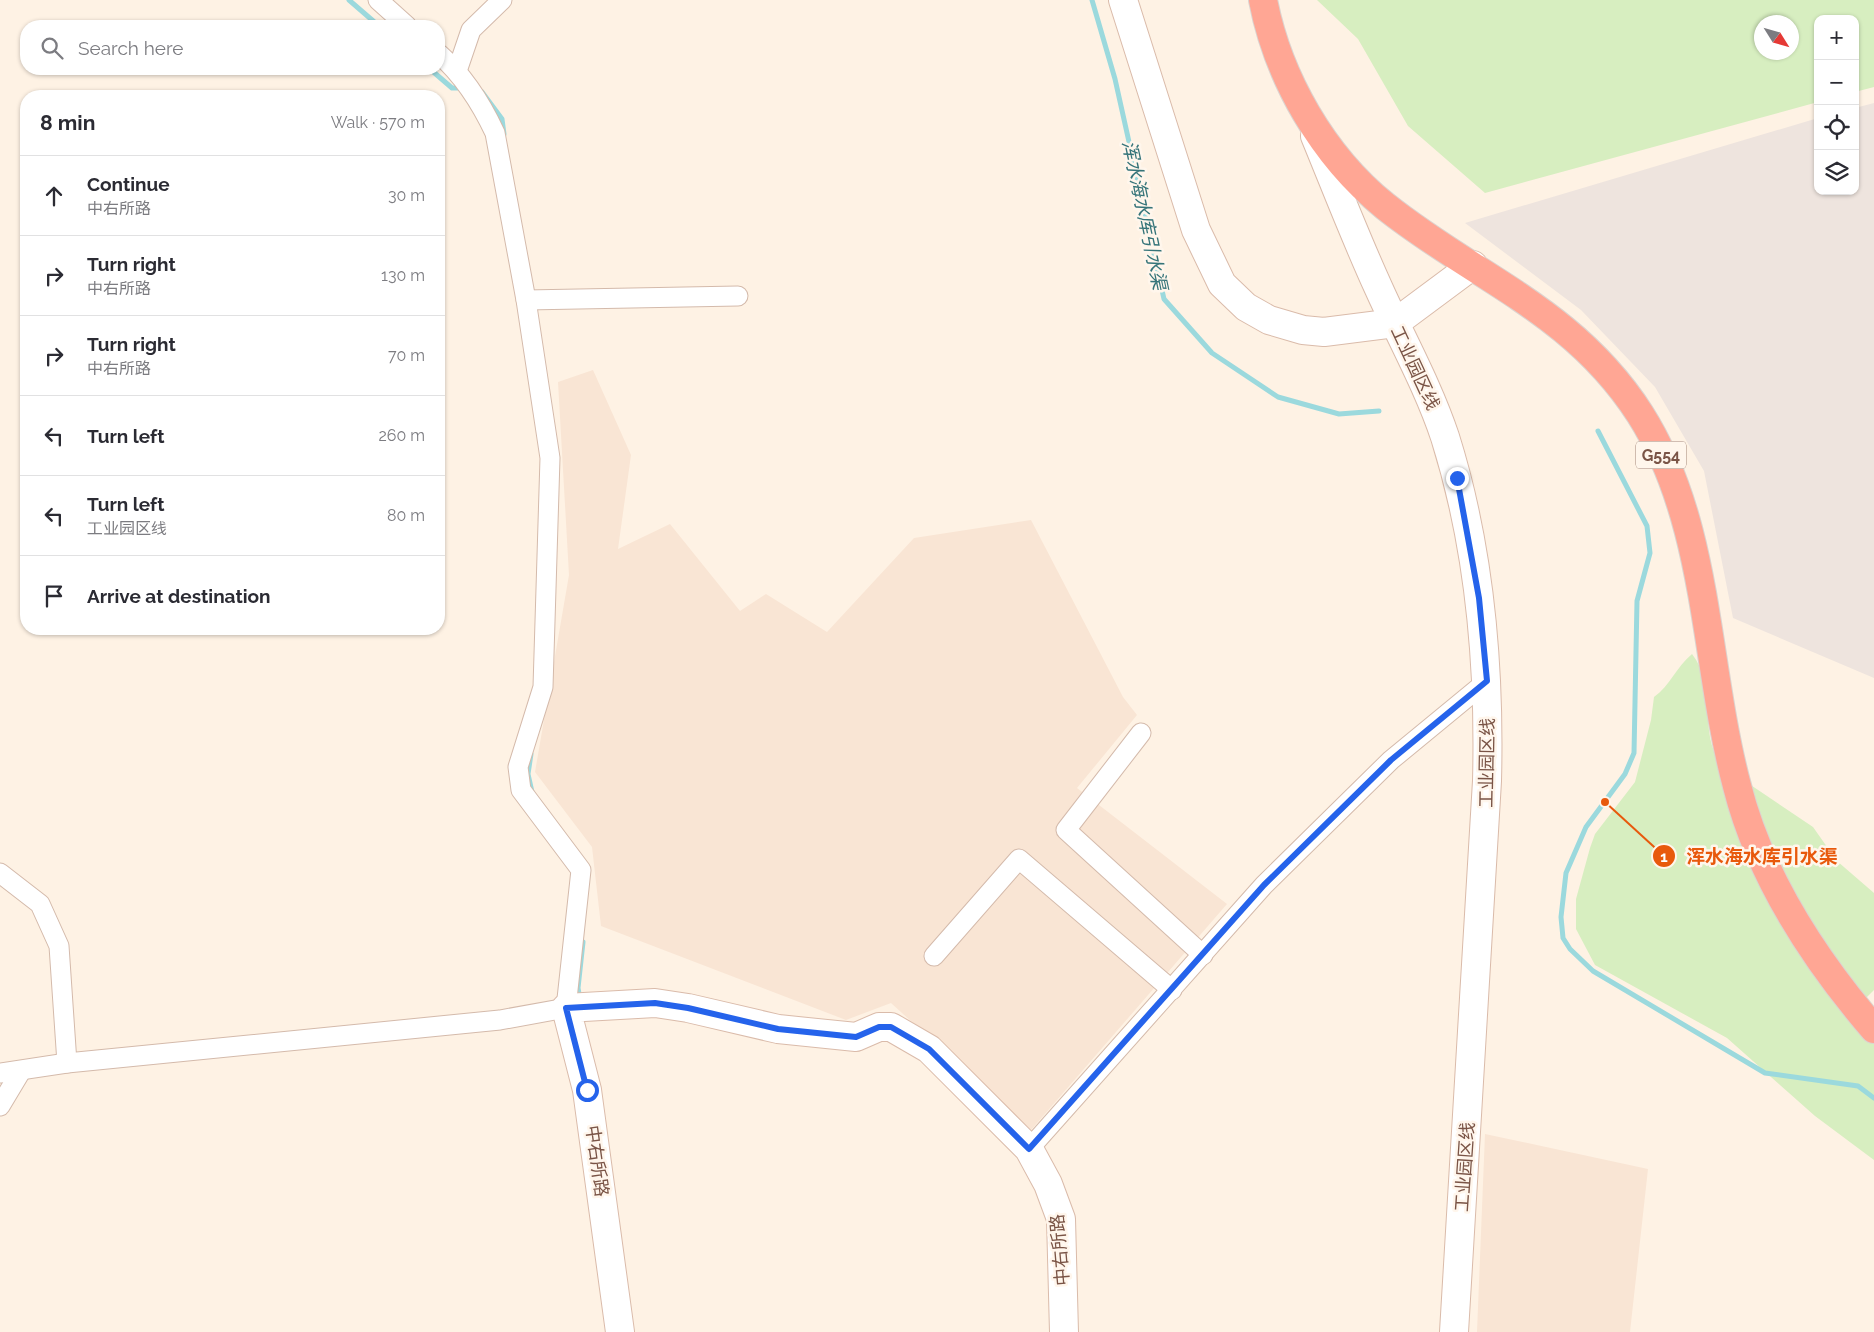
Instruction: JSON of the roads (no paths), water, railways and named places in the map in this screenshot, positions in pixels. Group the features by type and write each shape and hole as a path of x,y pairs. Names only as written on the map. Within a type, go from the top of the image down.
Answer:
{"highway":[{"name":"G554","path":"1263,0 1275,44 1302,106 1322,137 1363,187 1406,222 1538,307 1585,348 1625,392 1654,438 1678,497 1690,541 1702,596 1727,747 1746,818 1767,868 1792,915 1824,965 1874,1029"}],"street":[{"path":"378,0 401,20"},
{"path":"465,82 471,30 502,0"},
{"path":"1123,0 1196,230 1215,273 1227,290 1258,315 1281,325 1303,330 1340,330 1395,323 1473,265"},
{"path":"0,1073 67,1063 500,1020 576,1008 582,870 521,790 518,767 543,687 550,458 531,300 495,133 465,82 445,60"},
{"name":"工业园区线","path":"1302,106 1395,323 1436,412 1457,478 1479,598 1487,681 1488,748 1484,844 1454,1332"},
{"path":"531,300 738,296"},
{"path":"1029,1149 1264,885 1391,760 1487,681"},
{"path":"1141,733 1066,830 1202,955"},
{"path":"934,956 1019,860 1172,990"},
{"path":"0,873 40,904 59,946 67,1063"},
{"name":"中右所路","path":"620,1332 576,1008 655,1003 688,1008 778,1029 856,1037 879,1027 891,1027 929,1049 1029,1149 1048,1184 1061,1219 1064,1332"},
{"path":"0,1106 21,1071"}],"waterway":[{"path":"349,0 372,20"},
{"name":"浑水海水库引水渠","path":"1092,0 1115,79 1164,299 1212,353 1278,397 1339,414 1379,411"},
{"path":"437,75 452,88 462,88"},
{"path":"482,92 502,119 504,134"},
{"name":"浑水海水库引水渠","path":"1598,431 1647,526 1650,553 1637,601 1634,753 1625,774 1586,827 1566,873 1561,917 1563,938 1570,949 1593,971 1765,1073 1858,1086 1874,1098"},
{"path":"531,754 528,774 532,792"},
{"path":"580,1000 578,988 583,942"}],"place":[{"name":"浑水海水库引水渠","path":"1605,802"}]}
